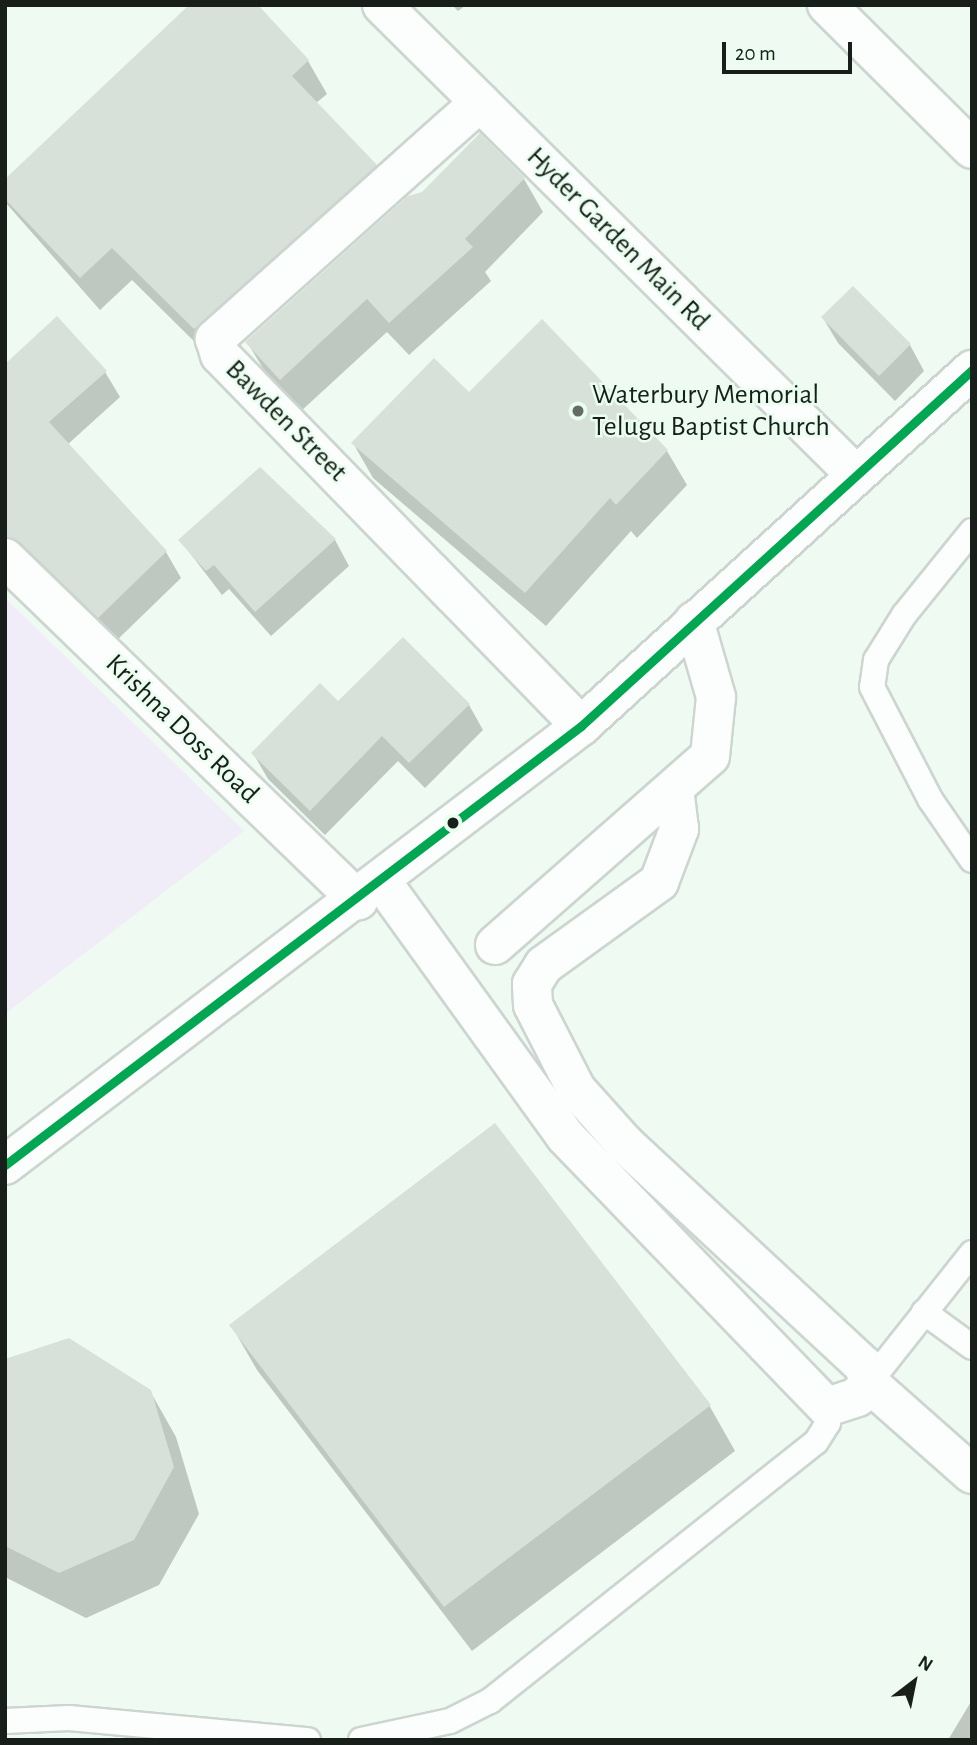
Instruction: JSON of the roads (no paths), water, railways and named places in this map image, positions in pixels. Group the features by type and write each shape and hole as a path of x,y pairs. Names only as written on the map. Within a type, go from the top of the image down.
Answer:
{"street":[{"name":"Hyder Garden Main Rd","path":"382,5 854,473"},
{"path":"827,5 972,149"},
{"name":"Bawden Street","path":"480,102 215,339 220,355 581,726"},
{"path":"5,1165 370,891 581,726 854,473 972,370"},
{"name":"Krishna Doss Road","path":"5,558 370,891 503,1049 565,1136 827,1407"},
{"path":"495,945 674,791 715,742 716,697 694,621"},
{"path":"674,791 679,829 659,882 544,965 532,984 533,1005 593,1108 864,1367 869,1383 972,1474"},
{"path":"827,1407 857,1398 869,1383"}],"lane":[{"path":"972,531 904,615 876,660 872,687 930,799 972,860"},
{"path":"869,1383 972,1253"},
{"path":"924,1312 972,1347"},
{"path":"361,1740 450,1721 490,1702 816,1442 828,1423 827,1407"},
{"path":"5,1721 69,1718 308,1740"}],"place":[{"name":"Waterbury Memorial Telugu Baptist Church","path":"578,411"}]}
